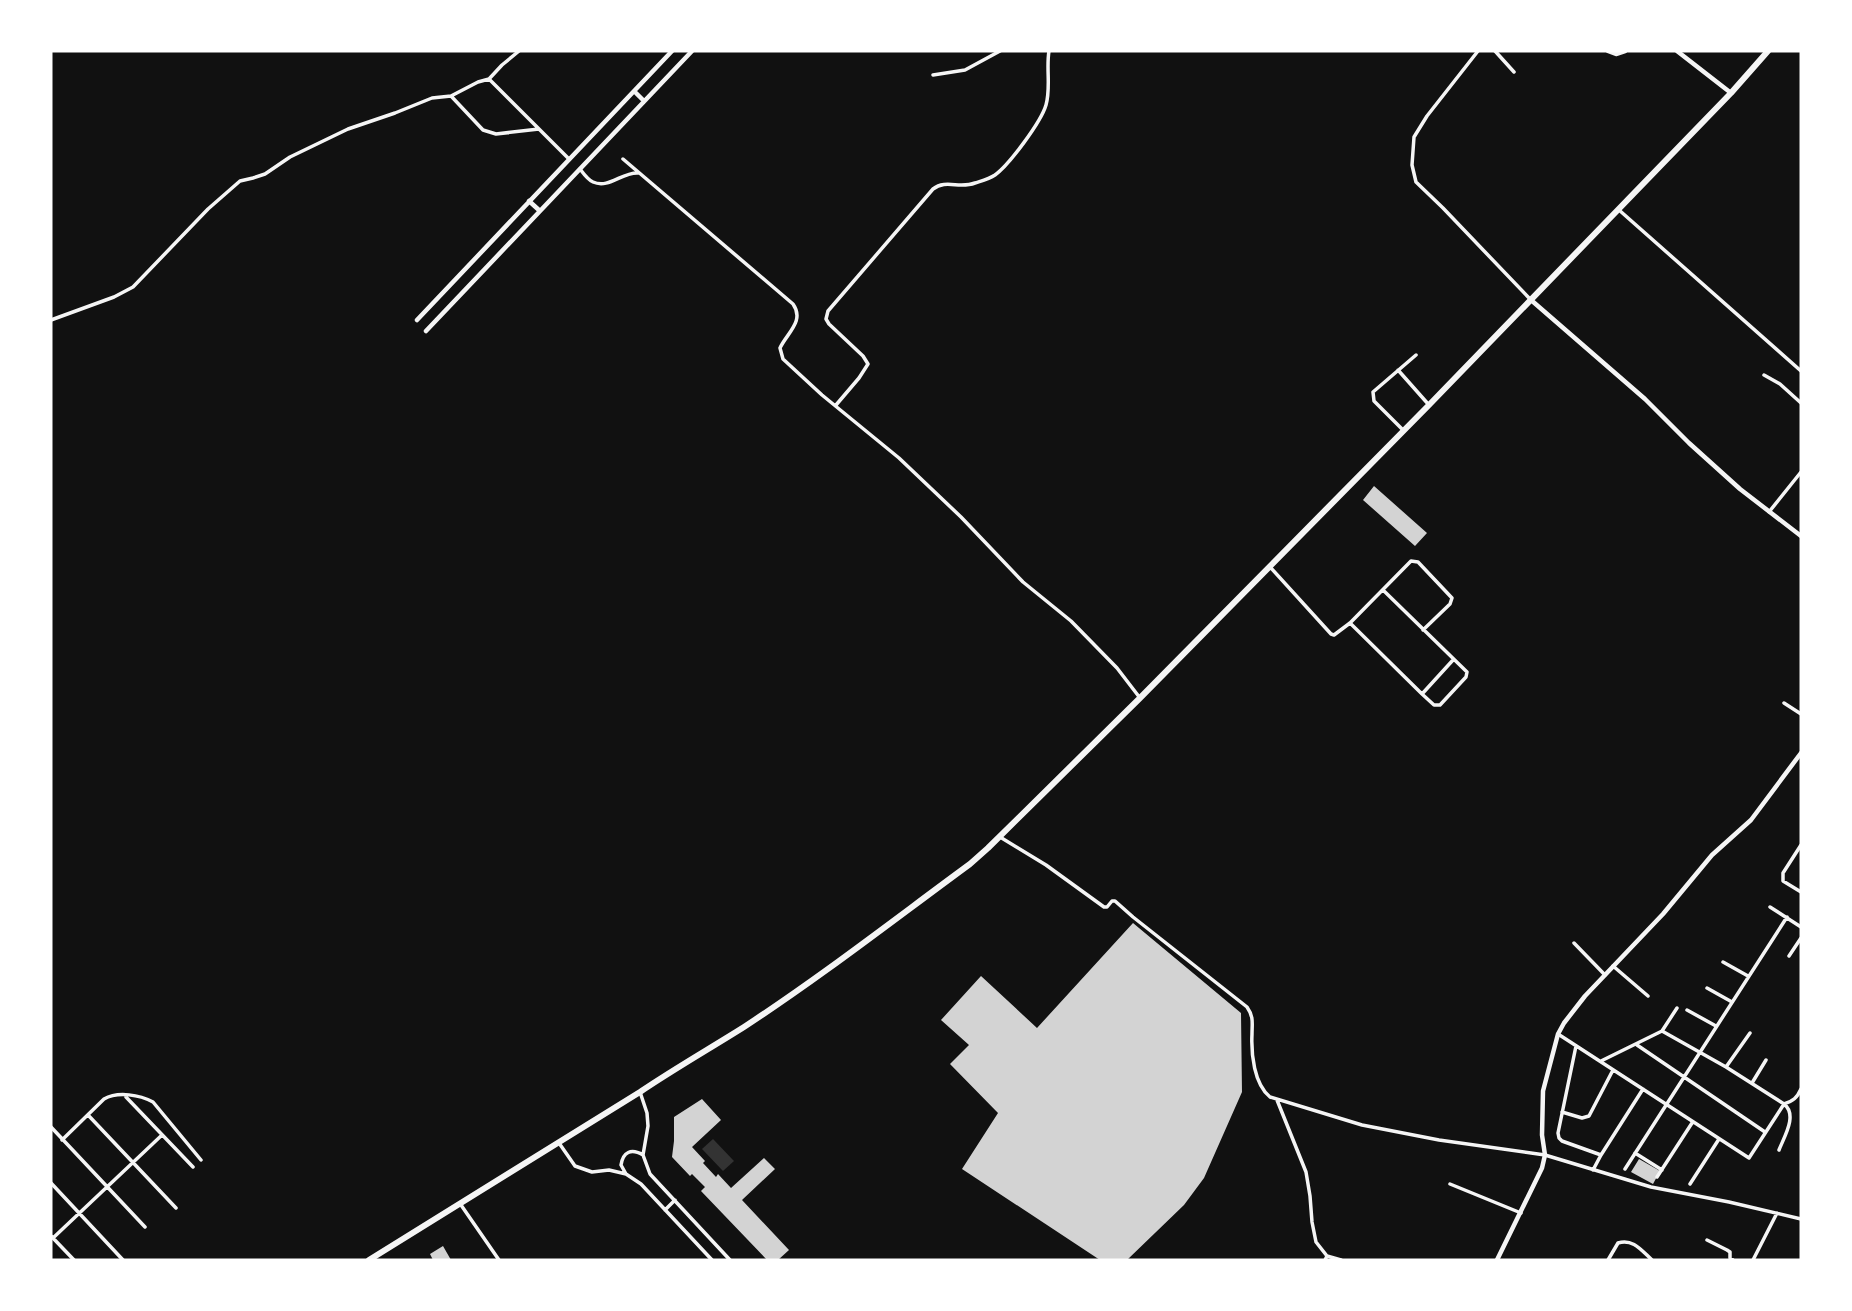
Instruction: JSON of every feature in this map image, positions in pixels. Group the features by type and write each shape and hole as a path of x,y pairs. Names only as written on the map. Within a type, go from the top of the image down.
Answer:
{"main road":[{"path":"369,1260 743,1027 852,952 970,864 1140,698 1429,405 1731,93 1768,51"}],"street":[{"path":"51,320 114,297 133,287 208,209 240,181 265,174 290,157 348,129 432,98 451,96 489,79 519,51"},
{"path":"417,320 672,51"},
{"path":"426,331 692,51"},
{"path":"933,75 965,70 1000,51"},
{"path":"835,405 859,378 867,364 863,356 829,324 826,315 828,311 933,189 944,183 961,187 975,183 993,176 1005,166 1037,123 1046,105 1049,51"},
{"path":"1478,51 1427,116 1414,137 1412,165 1416,182 1531,299 1629,385 1740,489 1801,536"},
{"path":"1495,51 1514,72"},
{"path":"1608,51 1616,54 1625,51"},
{"path":"1677,51 1731,93"},
{"path":"489,79 569,159"},
{"path":"634,92 644,102"},
{"path":"451,96 483,130 496,134 540,129"},
{"path":"622,159 793,304 798,311 797,322 780,348 783,359 899,458 1023,582 1072,621 1117,668 1140,698"},
{"path":"580,169 592,182 608,183 630,173 640,174"},
{"path":"529,201 540,211"},
{"path":"1618,209 1801,371"},
{"path":"1403,430 1373,397 1375,390 1416,355"},
{"path":"1398,370 1429,405"},
{"path":"1764,375 1780,384 1801,403"},
{"path":"1769,512 1801,472"},
{"path":"1270,566 1334,635 1350,623 1412,561 1418,562 1452,598 1450,604 1423,630"},
{"path":"1350,623 1434,705 1438,706 1466,677 1466,670 1382,589"},
{"path":"1422,694 1453,660"},
{"path":"1784,703 1801,714"},
{"path":"1497,1260 1538,1180 1545,1155 1542,1135 1543,1091 1558,1034 1572,1010 1663,914 1712,855 1751,820 1801,753"},
{"path":"1000,837 1046,865 1105,908 1115,901 1247,1007 1253,1021 1253,1059 1257,1074 1267,1095 1277,1100 1362,1125 1439,1140 1545,1155 1651,1187 1801,1219"},
{"path":"1801,845 1799,854 1782,878 1801,892"},
{"path":"1770,907 1801,927"},
{"path":"1625,1169 1787,917"},
{"path":"1788,956 1801,938"},
{"path":"1574,943 1605,975"},
{"path":"1723,962 1748,976"},
{"path":"1613,966 1648,996"},
{"path":"1707,988 1732,1002"},
{"path":"1601,1061 1662,1031 1677,1008"},
{"path":"1688,1010 1716,1026"},
{"path":"1662,1031 1726,1067 1790,1109 1791,1116 1779,1150"},
{"path":"1726,1067 1750,1032"},
{"path":"1558,1034 1749,1158 1784,1104 1793,1101 1801,1089"},
{"path":"1636,1044 1765,1132"},
{"path":"1576,1046 1558,1133 1560,1140 1601,1155"},
{"path":"1752,1083 1766,1060"},
{"path":"1562,1112 1582,1118 1589,1116 1613,1070"},
{"path":"1593,1170 1643,1089"},
{"path":"640,1093 648,1126 643,1155 650,1174 730,1260"},
{"path":"62,1140 111,1095 144,1097 153,1102 201,1160"},
{"path":"124,1096 193,1167"},
{"path":"1277,1100 1306,1172 1316,1242 1326,1258 1341,1260"},
{"path":"88,1115 176,1208"},
{"path":"1657,1177 1692,1123"},
{"path":"51,1127 145,1227"},
{"path":"74,1260 52,1237 162,1135"},
{"path":"1690,1184 1719,1139"},
{"path":"559,1143 575,1166 592,1172 609,1170 626,1174 641,1184 712,1260"},
{"path":"626,1174 621,1165 622,1157 635,1151 643,1155"},
{"path":"1635,1153 1662,1170"},
{"path":"51,1183 123,1260"},
{"path":"1450,1184 1521,1213"},
{"path":"665,1209 675,1200"},
{"path":"461,1205 499,1260"},
{"path":"1753,1260 1777,1213"},
{"path":"1707,1240 1730,1252 1730,1258 1733,1260"},
{"path":"1608,1260 1618,1243 1626,1241 1633,1243 1652,1260"}],"shaded area":[{"path":"713,1139 734,1161 723,1171 702,1149"}],"building":[{"path":"1374,486 1427,533 1415,546 1363,500"},
{"path":"1133,923 1241,1013 1242,1092 1204,1178 1184,1205 1127,1260 1100,1260 962,1169 998,1113 950,1064 969,1045 941,1020 981,976 1037,1028"},
{"path":"702,1099 721,1120 692,1147 716,1177 718,1174 731,1188 764,1158 775,1169 742,1200 789,1250 778,1260 767,1260 701,1191 705,1187 672,1157 674,1117"},
{"path":"1639,1159 1660,1171 1653,1184 1631,1172"},
{"path":"443,1246 451,1260 433,1260 430,1254"}]}
